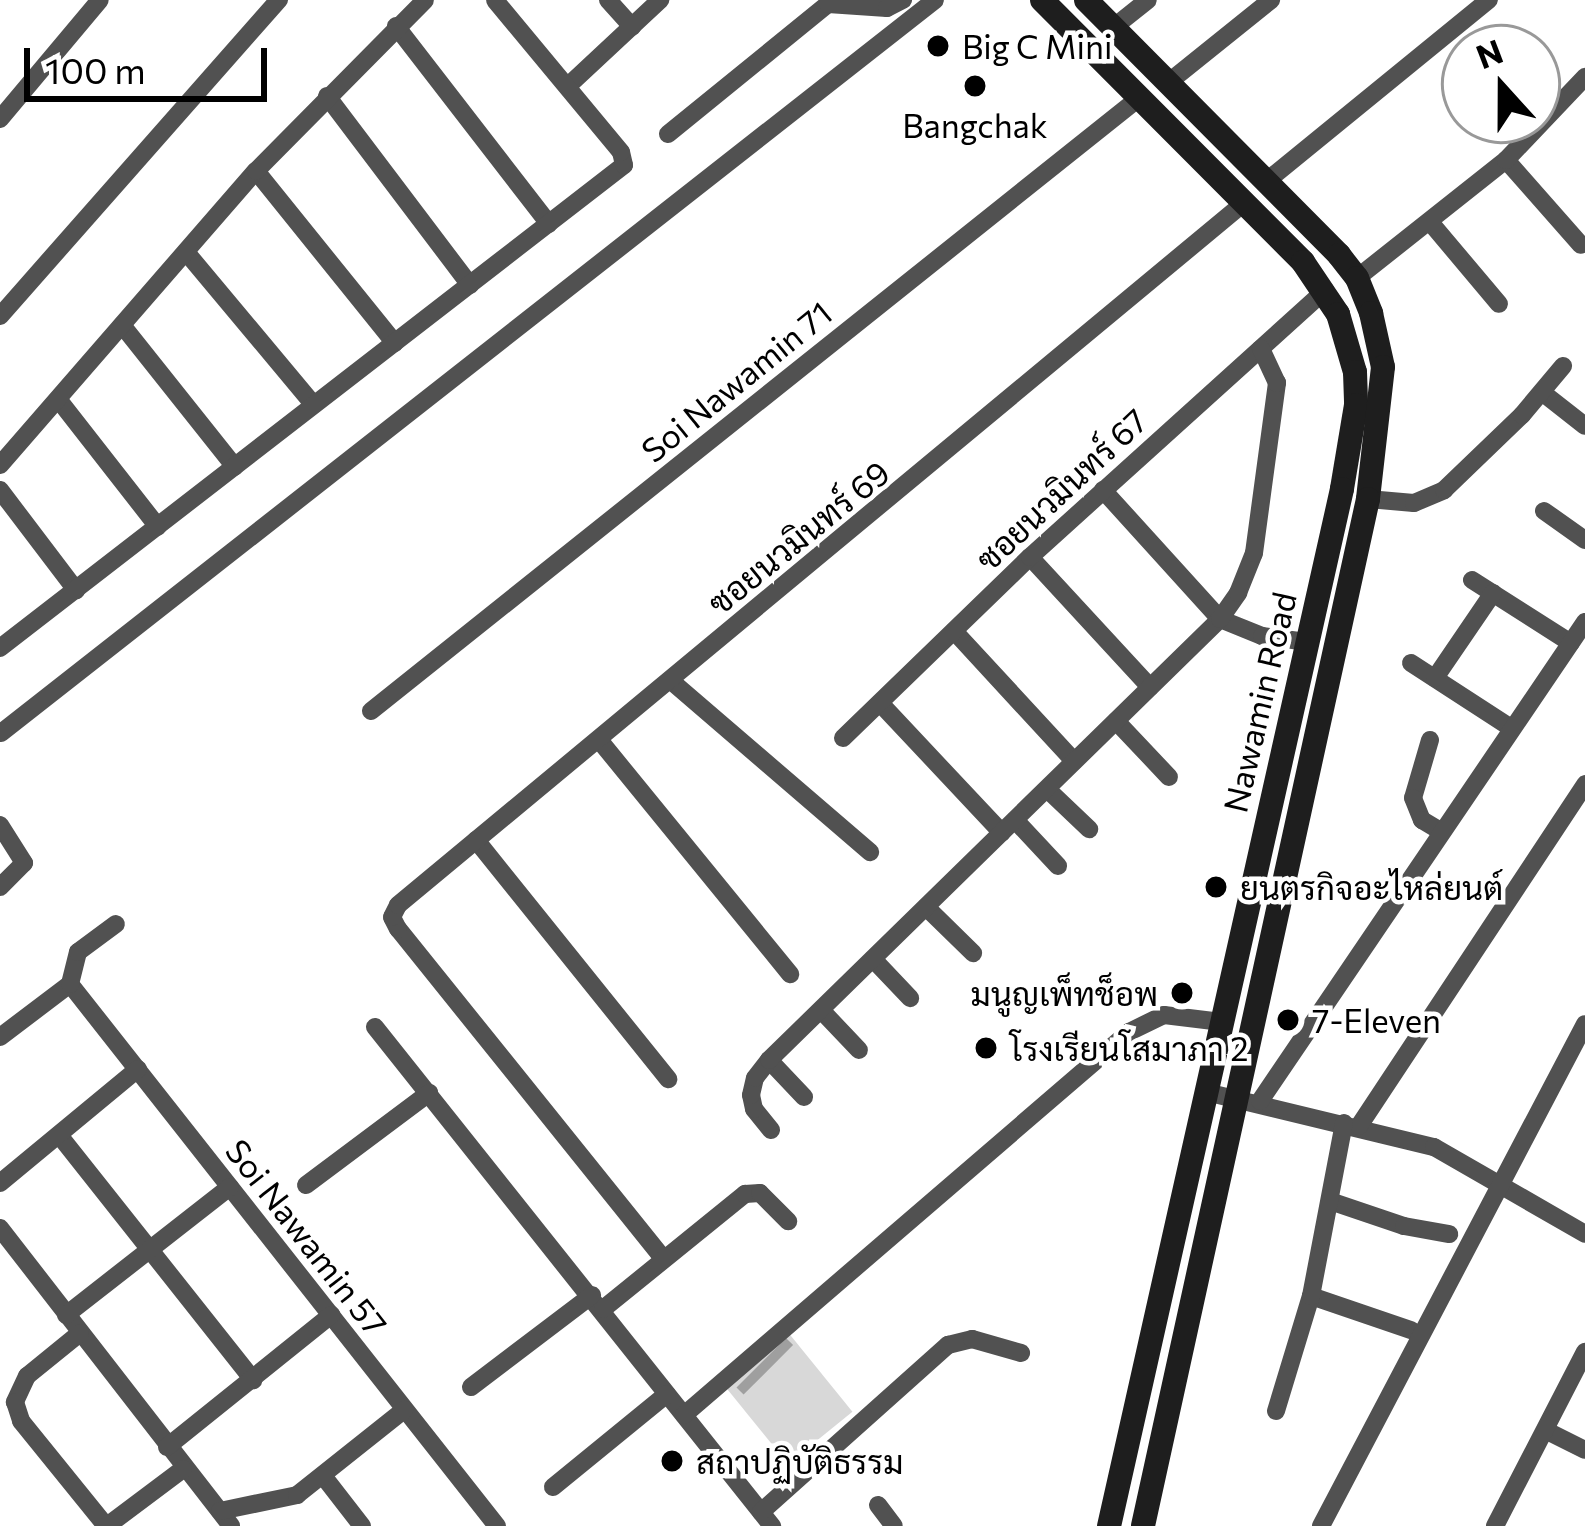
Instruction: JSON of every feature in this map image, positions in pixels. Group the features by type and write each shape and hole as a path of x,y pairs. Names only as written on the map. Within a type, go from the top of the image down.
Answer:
{"main road":[{"name":"Nawamin Road","path":"1042,0 1325,290 1348,344 1356,405 1109,1526"},
{"name":"Nawamin Road","path":"1087,0 1268,180 1357,278 1378,335 1383,367 1368,499 1248,1100 1143,1526"}],"street":[{"path":"0,118 100,0"},
{"path":"0,316 279,0"},
{"path":"0,465 256,170 425,0"},
{"path":"0,648 624,166 621,152 495,0"},
{"path":"608,0 632,26"},
{"path":"568,86 660,0"},
{"path":"668,134 828,4 887,8 904,0"},
{"path":"1,733 935,0"},
{"path":"1114,27 1148,0"},
{"path":"1169,82 1271,0"},
{"path":"1268,180 1489,0"},
{"path":"396,26 549,224"},
{"path":"1357,278 1506,160 1582,86"},
{"path":"326,97 470,285"},
{"name":"Soi Nawamin 71","path":"371,711 1139,98"},
{"path":"1506,160 1581,245"},
{"path":"256,170 395,343"},
{"name":"ซอยนวมินทร์ 69","path":"662,1257 392,917 408,894 599,741 1244,202"},
{"path":"1430,222 1499,304"},
{"path":"186,252 314,405"},
{"name":"ซอยนวมินทร์ 67","path":"843,738 1030,557 1325,290"},
{"path":"122,325 236,467"},
{"path":"771,1130 754,1109 751,1095 755,1078 769,1060 1220,619 1238,593 1254,553 1277,383 1261,348"},
{"path":"1368,499 1430,499 1543,394 1563,366"},
{"path":"1543,394 1585,426"},
{"path":"58,399 158,526"},
{"path":"0,490 76,590"},
{"path":"1103,490 1220,619 1262,636 1306,642"},
{"path":"1544,512 1585,540"},
{"path":"1030,557 1150,687"},
{"path":"1472,580 1570,643"},
{"path":"1435,678 1492,593"},
{"path":"1248,1100 1585,622"},
{"path":"954,631 1074,761"},
{"path":"1411,663 1510,728"},
{"path":"670,680 870,852"},
{"path":"880,703 1058,866"},
{"path":"1116,721 1169,777"},
{"path":"1430,740 1413,799 1422,820 1440,831"},
{"path":"599,741 790,974"},
{"path":"1276,1411 1311,1295 1351,1125 1585,784"},
{"path":"1048,790 1088,830"},
{"path":"0,825 24,863 0,887"},
{"path":"476,840 668,1079"},
{"path":"926,907 973,953"},
{"path":"0,1037 70,984 78,952 116,924"},
{"path":"873,959 910,998"},
{"name":"Soi Nawamin 57","path":"70,984 497,1526"},
{"path":"821,1010 860,1050"},
{"path":"684,1415 1142,1023 1164,1015 1222,1022"},
{"path":"1321,1526 1585,1024"},
{"path":"376,1027 767,1519 948,1345 971,1339 1022,1353"},
{"path":"769,1060 804,1097"},
{"path":"0,1183 138,1069"},
{"path":"1206,1092 1434,1148 1585,1234"},
{"path":"306,1185 429,1094"},
{"path":"58,1135 254,1380"},
{"path":"66,1315 230,1187"},
{"path":"471,1387 662,1257 745,1194 760,1193 788,1221"},
{"path":"1330,1201 1404,1226 1450,1234"},
{"path":"0,1228 183,1469 226,1518 289,1498 324,1477 404,1410"},
{"path":"1311,1295 1412,1330"},
{"path":"166,1447 331,1316"},
{"path":"80,1333 27,1376 15,1402 21,1421 106,1526 183,1469"},
{"path":"1495,1526 1585,1352"},
{"path":"553,1487 667,1394"},
{"path":"1546,1431 1585,1450"},
{"path":"324,1477 362,1526"},
{"path":"878,1505 894,1526"}],"shaded area":[{"path":"787,1331 852,1412 788,1464 722,1383"},
{"path":"786,1338 793,1345 744,1395 737,1387"}],"place":[{"name":"Big C Mini","path":"938,46"},
{"name":"Bangchak","path":"975,86"},
{"name":"ยนตรกิจอะไหล่ยนต์","path":"1216,887"},
{"name":"มนูญเพ็ทช็อพ","path":"1182,993"},
{"name":"7-Eleven","path":"1288,1020"},
{"name":"โรงเรียนโสมาภา 2","path":"986,1048"},
{"name":"สถาปฏิบัติธรรม","path":"672,1461"}]}
